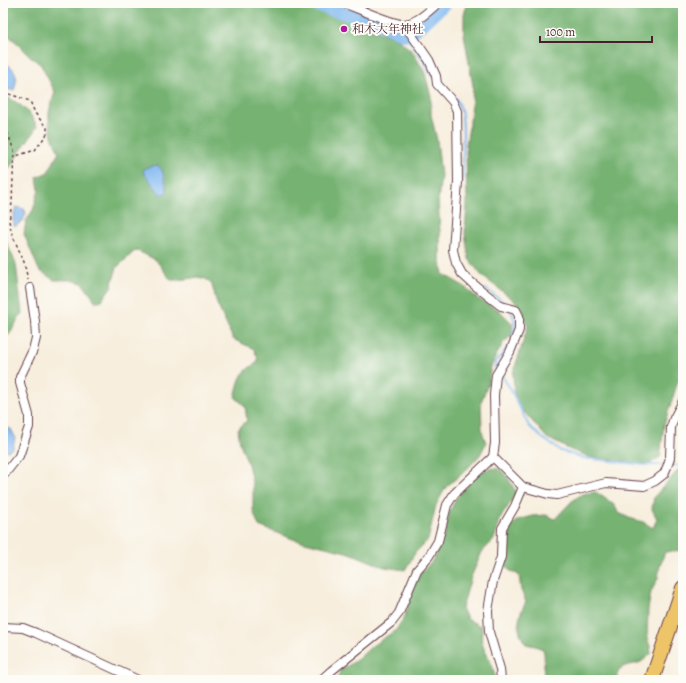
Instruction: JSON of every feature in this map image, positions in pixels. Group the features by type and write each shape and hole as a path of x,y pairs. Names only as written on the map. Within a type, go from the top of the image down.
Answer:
{"highway":[{"path":"652,680 683,588"}],"street":[{"path":"321,680 392,622 399,613 417,570 429,556 438,541 447,505 454,494 492,457 495,444 494,395 498,372 510,352 519,330 519,316 516,310 508,308 472,283 462,274 456,263 453,250 458,182 458,115 453,102 437,80 429,60 405,25 343,3"},
{"path":"405,25 422,17 438,3"},
{"path":"3,476 19,456 29,427 29,415 20,383 20,377 33,350 36,338 30,288"},
{"path":"492,457 522,487 548,494 557,495 606,483 644,486 656,481 664,474 668,465 671,427 683,401"},
{"path":"501,680 500,669 489,632 488,611 493,581 501,557 502,528 515,506 522,487"},
{"path":"3,626 23,628 36,633 138,680"}],"path":[{"path":"3,92 30,101 35,113 47,128 47,134 35,150 13,157"},
{"path":"3,116 14,150 12,204 8,221 24,262 30,288"}],"green space":[{"path":"3,3 302,3 317,10 353,20 376,31 397,38 413,52 425,73 431,97 431,115 437,140 441,176 438,200 440,258 443,274 465,287 478,299 500,311 512,323 512,335 503,343 495,358 491,367 488,384 481,402 482,431 486,443 480,455 466,470 446,487 436,505 428,540 415,553 405,570 384,567 350,553 293,539 259,526 253,511 253,486 248,464 240,443 238,429 247,420 245,406 235,397 243,373 257,363 258,359 254,349 233,339 217,304 212,285 206,279 198,277 171,280 156,260 136,250 117,267 111,287 101,301 96,302 82,283 70,280 54,280 39,270 24,234 26,221 33,210 39,190 37,177 48,172 59,152 51,134 49,123 49,110 55,92 41,65 3,31"},
{"path":"468,3 683,3 683,376 679,378 664,425 660,457 651,463 642,464 590,457 571,450 547,438 517,404 514,392 513,373 528,326 522,309 511,298 482,276 469,259 465,233 467,204 466,145 471,115 473,86 464,34 464,14"},
{"path":"3,95 23,108 31,116 37,127 7,172 3,200"},
{"path":"3,226 5,239 16,264 22,313 9,335 3,336"},
{"path":"496,468 505,474 516,491 514,497 498,522 497,531 493,541 482,552 471,577 462,608 467,619 482,627 482,643 494,670 494,680 337,680 340,671 358,659 372,646 396,630 405,616 415,584 421,572 431,563 442,542 449,513 456,498 480,472"},
{"path":"680,468 683,469 683,550 665,552 660,565 658,578 651,592 648,609 647,638 651,654 641,662 621,668 618,675 619,680 546,680 544,676 543,649 526,644 520,634 519,623 521,612 526,602 521,590 519,575 509,570 505,564 510,540 509,528 518,520 533,516 546,515 555,519 571,502 582,494 596,492 614,505 619,513 643,522 653,528 657,519 652,509 654,497"}],"water":[{"path":"3,62 14,70 16,80 14,90 3,87"},
{"path":"157,165 162,170 167,189 167,192 164,194 160,194 143,172 145,168"},
{"path":"16,207 24,209 26,213 23,220 14,226 13,219"},
{"path":"3,427 11,429 15,437 13,448 8,451 3,450"}],"waterway":[{"path":"314,3 319,6 366,19 406,35 424,23 445,3"},
{"path":"406,35 424,61 433,78"},
{"path":"439,81 452,94 458,102 461,110 463,136 462,182"},
{"path":"458,230 460,208"},
{"path":"457,242 461,263"},
{"path":"486,289 506,304"},
{"path":"511,311 515,322 513,334"},
{"path":"497,370 495,363 508,347"},
{"path":"500,373 510,388 529,426 541,437 561,451 584,458 644,465 666,465"},
{"path":"670,465 683,466"}],"place":[{"name":"和木大年神社","path":"344,29"}]}
